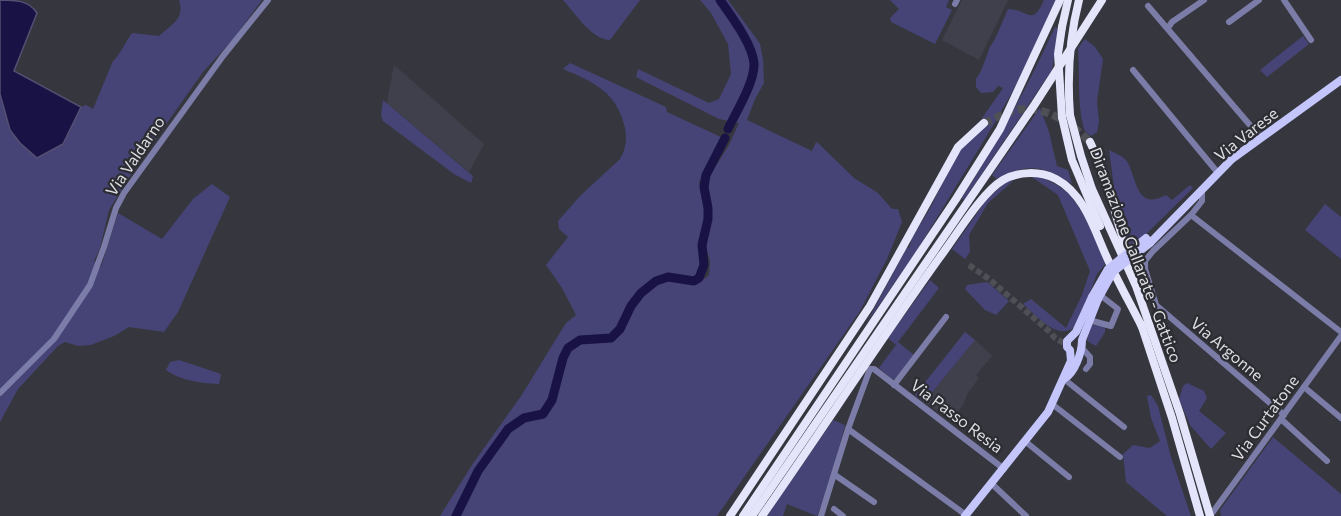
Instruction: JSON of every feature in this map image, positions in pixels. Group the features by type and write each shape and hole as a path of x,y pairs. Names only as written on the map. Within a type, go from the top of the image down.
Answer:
{"highway":[{"path":"743,516 956,199 1000,129 1060,0"},
{"name":"Diramazione Gallarate - Gattico","path":"1068,0 1058,54 1072,160 1142,327 1172,418 1200,516"},
{"name":"Diramazione Gallarate - Gattico","path":"1079,0 1071,28 1068,52 1066,116 1092,189 1136,286 1180,414 1210,516"},
{"path":"752,516 1029,112 1102,0"},
{"path":"730,516 870,306 958,147 984,123"},
{"path":"1090,142 1106,179 1136,286"},
{"path":"762,516 911,297 970,216 988,194 1004,180 1026,173 1049,176 1065,185 1079,199 1142,327"}],"main road":[{"name":"Via Varese","path":"1064,379 1071,374 1108,269 1148,240 1164,222 1173,217 1241,152 1341,80"},
{"name":"Via Varese","path":"966,515 1026,442 1052,404 1071,361 1066,341 1074,335 1097,297"},
{"path":"1070,350 1081,346 1078,336 1074,335"}],"street":[{"name":"Via Valdarno","path":"0,393 54,339 90,285 124,193 268,0"},
{"path":"1168,28 1172,22 1204,0"},
{"path":"1229,22 1259,0"},
{"path":"1284,0 1311,40"},
{"path":"1148,6 1261,138"},
{"path":"1133,70 1218,173"},
{"path":"1202,189 1202,201 1191,215 1340,338"},
{"name":"Via Argonne","path":"1191,215 1152,250 1145,261 1144,269 1156,305 1282,417"},
{"path":"1089,320 1112,326 1119,309 1097,297"},
{"name":"Via Passo Resia","path":"894,385 946,318"},
{"name":"Via Curtatone","path":"1210,516 1340,338"},
{"path":"1081,346 1090,357 1090,364 1086,369"},
{"name":"Via Passo Resia","path":"848,429 870,369 874,369 1004,469"},
{"path":"1064,379 1124,427"},
{"path":"1304,387 1341,418"},
{"path":"1052,404 1120,457"},
{"path":"1282,417 1327,461"},
{"path":"821,516 848,429 966,515"},
{"path":"1026,442 1069,477"},
{"path":"835,474 874,502"},
{"path":"992,484 1026,516"},
{"path":"834,509 843,516"}],"shaded area":[{"path":"0,0 25,3 37,13 14,71 81,107 63,144 37,158 20,143 10,130 0,94"},
{"path":"179,0 262,0 234,38 203,72 133,171 109,210 100,248 94,261 101,267 118,213 162,239 193,199 212,184 230,197 178,312 164,332 129,327 91,345 78,346 65,342 58,346 18,389 0,422 0,94 5,107 37,158 63,144 81,107 86,105 93,109 113,61 132,33 159,36 179,17"},
{"path":"563,0 640,0 610,40 603,39 590,31"},
{"path":"700,0 728,0 760,44 764,83 747,120 812,151 816,142 854,178 878,193 892,209 898,209 902,222 887,259 860,311 717,516 440,516 472,465 521,396 566,323 576,315 562,288 546,265 568,237 559,229 558,221 581,195 620,159 625,148 625,128 616,105 603,90 563,69 570,63 666,107 667,112 723,138 699,182 705,215 702,234 698,240 701,258 699,273 686,277 666,275 656,278 633,302 634,304 659,282 672,280 691,282 709,275 710,261 706,247 712,211 707,180 729,145 739,123 719,119 636,77 638,69 709,103 719,99 731,74 728,44 711,13"},
{"path":"890,0 949,0 946,7 952,10 935,44 891,22 890,18 899,9"},
{"path":"962,0 1008,0 979,60 942,40"},
{"path":"1044,0 1056,0 1015,87 916,252 866,324 907,247 909,248 912,238 959,151 984,126 982,118 1003,88 998,86 993,92 981,93 976,87 976,79 1008,9 1033,15"},
{"path":"1055,27 1058,28 1052,70 964,200 962,198 1012,114"},
{"path":"1303,36 1309,44 1267,77 1260,70"},
{"path":"1085,39 1095,47 1103,59 1097,101 1099,122 1097,132 1091,136 1083,127 1079,96 1078,48"},
{"path":"394,65 484,144 469,172 387,103"},
{"path":"383,100 473,176 471,183 454,174 383,121 381,115"},
{"path":"1040,108 1049,132 1057,166 1068,170 1072,184 1053,173 1036,168 1018,170 997,179 992,175"},
{"path":"1109,150 1127,161 1136,185 1144,197 1156,199 1166,195 1172,200 1190,185 1193,188 1139,241 1128,247 1116,202"},
{"path":"1039,176 1051,181 1074,200 1106,263 1097,274 1077,325 1070,330 1056,330 1023,304 1031,299 1066,328 1082,295 1090,271 1058,195 1032,177"},
{"path":"1007,181 1013,181 988,203 969,235 970,252 965,259 952,249 987,199"},
{"path":"1325,204 1341,217 1341,259 1305,230"},
{"path":"930,280 939,288 898,342 914,355 895,379 892,379 879,368 896,345 888,338"},
{"path":"987,282 1009,301 996,315 985,310 965,289 967,285"},
{"path":"1091,325 1105,326 1105,332 1096,346 1087,341"},
{"path":"965,332 975,340 924,402 915,395"},
{"path":"975,340 992,356 976,375 979,378 951,420 924,402"},
{"path":"179,360 221,374 219,384 185,379 166,370 170,362"},
{"path":"1187,383 1204,391 1207,398 1199,411 1226,433 1211,449 1190,425 1179,399 1183,386"},
{"path":"1151,395 1158,406 1171,457 1191,516 1167,516 1126,482 1123,454 1133,445 1150,448 1160,441 1151,418 1147,396"},
{"path":"833,420 845,425 830,483 817,516 787,504 783,516 767,516"},
{"path":"1273,437 1341,494 1341,516 1221,516 1220,510"}],"waterway":[{"path":"720,0 745,38 754,63 748,88 728,129"},
{"path":"456,516 478,471 508,429 524,418 543,414 552,400 563,358 568,348 580,340 611,338 620,329 631,306 641,293 656,281 668,277 694,281 699,278 704,265 702,245 708,219 704,187 706,175 725,138"}],"tunnel":[{"path":"984,123 1014,110 1034,109 1060,119 1090,142"},
{"path":"969,265 989,279 1055,338 1067,345"}]}
